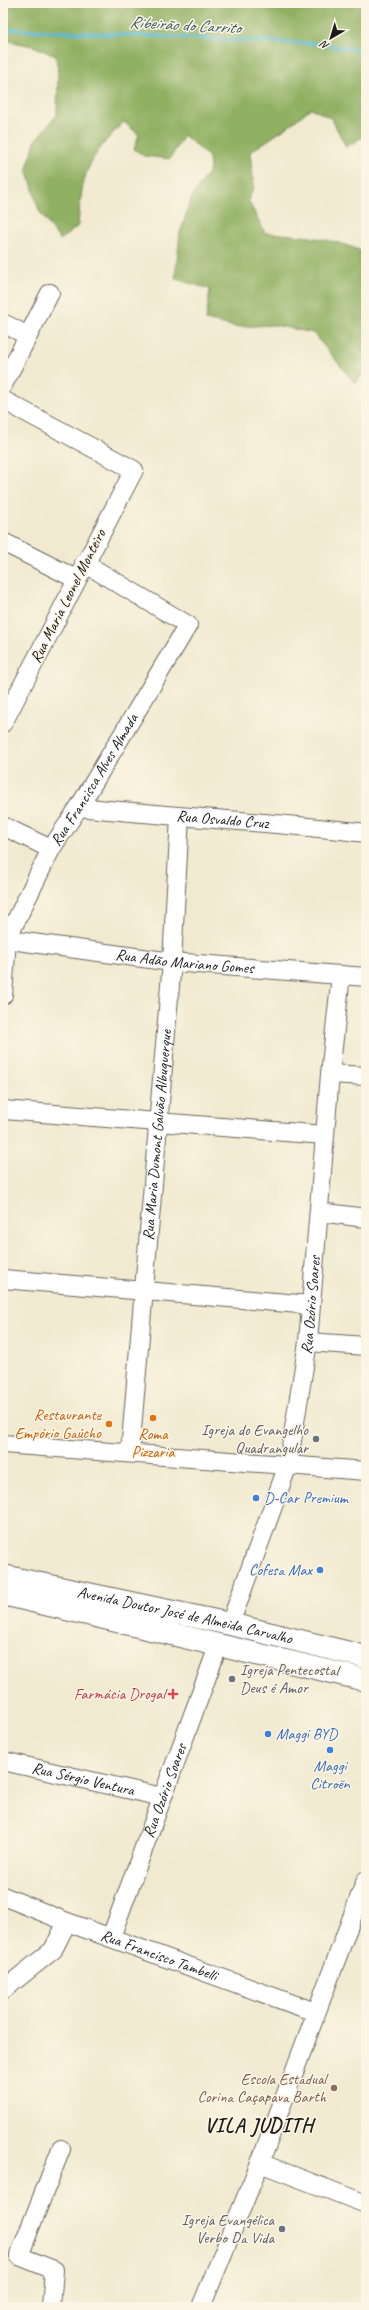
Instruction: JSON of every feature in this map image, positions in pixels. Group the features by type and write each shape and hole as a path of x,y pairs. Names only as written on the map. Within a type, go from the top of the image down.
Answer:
{"main road":[{"name":"Avenida Doutor José de Almeida Carvalho","path":"3,1576 230,1624 366,1657"},
{"name":"Avenida Doutor José de Almeida Carvalho","path":"3,1594 366,1680"}],"street":[{"path":"3,385 50,293"},
{"path":"3,323 28,336"},
{"name":"Rua Maria Leonel Monteiro","path":"3,400 134,470 80,571 3,723"},
{"path":"3,542 80,571"},
{"name":"Rua Francisca Alves Almada","path":"5,939 51,849 79,807 188,625 80,571"},
{"name":"Rua Osvaldo Cruz","path":"79,807 180,817 323,827 366,832"},
{"name":"Rua Maria Dumont Galvão Albuquerque","path":"130,1453 172,962 180,817"},
{"path":"3,826 51,849"},
{"path":"3,995 5,939"},
{"name":"Rua Adão Mariano Gomes","path":"5,939 172,962 366,977"},
{"name":"Rua Ozório Soares","path":"230,1624 288,1465 308,1342 320,1212 330,1074 341,975"},
{"path":"330,1074 366,1076"},
{"path":"3,1110 325,1135"},
{"path":"320,1212 366,1218"},
{"path":"3,1279 311,1305"},
{"path":"308,1342 366,1346"},
{"path":"3,1444 366,1471"},
{"name":"Rua Ozório Soares","path":"111,1937 219,1644"},
{"name":"Rua Sérgio Ventura","path":"3,1761 162,1797"},
{"path":"201,2307 260,2163 315,2012 366,1880"},
{"name":"Rua Francisco Tambelli","path":"3,1896 67,1922 315,2012"},
{"path":"3,1990 53,1950 67,1922"},
{"path":"51,2307 54,2270 19,2256 62,2149"},
{"path":"260,2163 366,2204"}],"green space":[{"path":"3,3 366,3 366,135 346,147 332,119 311,108 286,128 250,152 254,187 248,200 265,233 317,238 342,244 366,253 366,372 355,383 313,333 274,325 236,327 206,320 210,289 175,279 180,233 191,199 210,169 209,157 184,135 170,159 144,156 134,149 139,135 124,122 101,147 88,168 84,180 78,226 60,240 39,211 27,168 36,139 57,115 58,72 56,56 33,46 3,40"}],"waterway":[{"name":"Ribeirão do Carrito","path":"3,29 320,44 366,51"}],"place":[{"name":"Roma Pizzaria","path":"153,1418"},
{"name":"Restaurante Empório Gaúcho","path":"109,1424"},
{"name":"Igreja do Evangelho Quadrangular","path":"316,1439"},
{"name":"D-Car Premium","path":"256,1498"},
{"name":"Cofesa Max","path":"320,1570"},
{"name":"Igreja Pentecostal Deus é Amor","path":"232,1679"},
{"name":"Farmácia Drogal","path":"173,1694"},
{"name":"Maggi BYD","path":"268,1734"},
{"name":"Maggi Citroën","path":"330,1750"},
{"name":"Escola Estadual Corina Caçapava Barth","path":"334,2088"},
{"name":"Igreja Evangélica Verbo Da Vida","path":"282,2229"}],"district":[{"name":"VILA JUDITH","path":"259,2125"}]}
